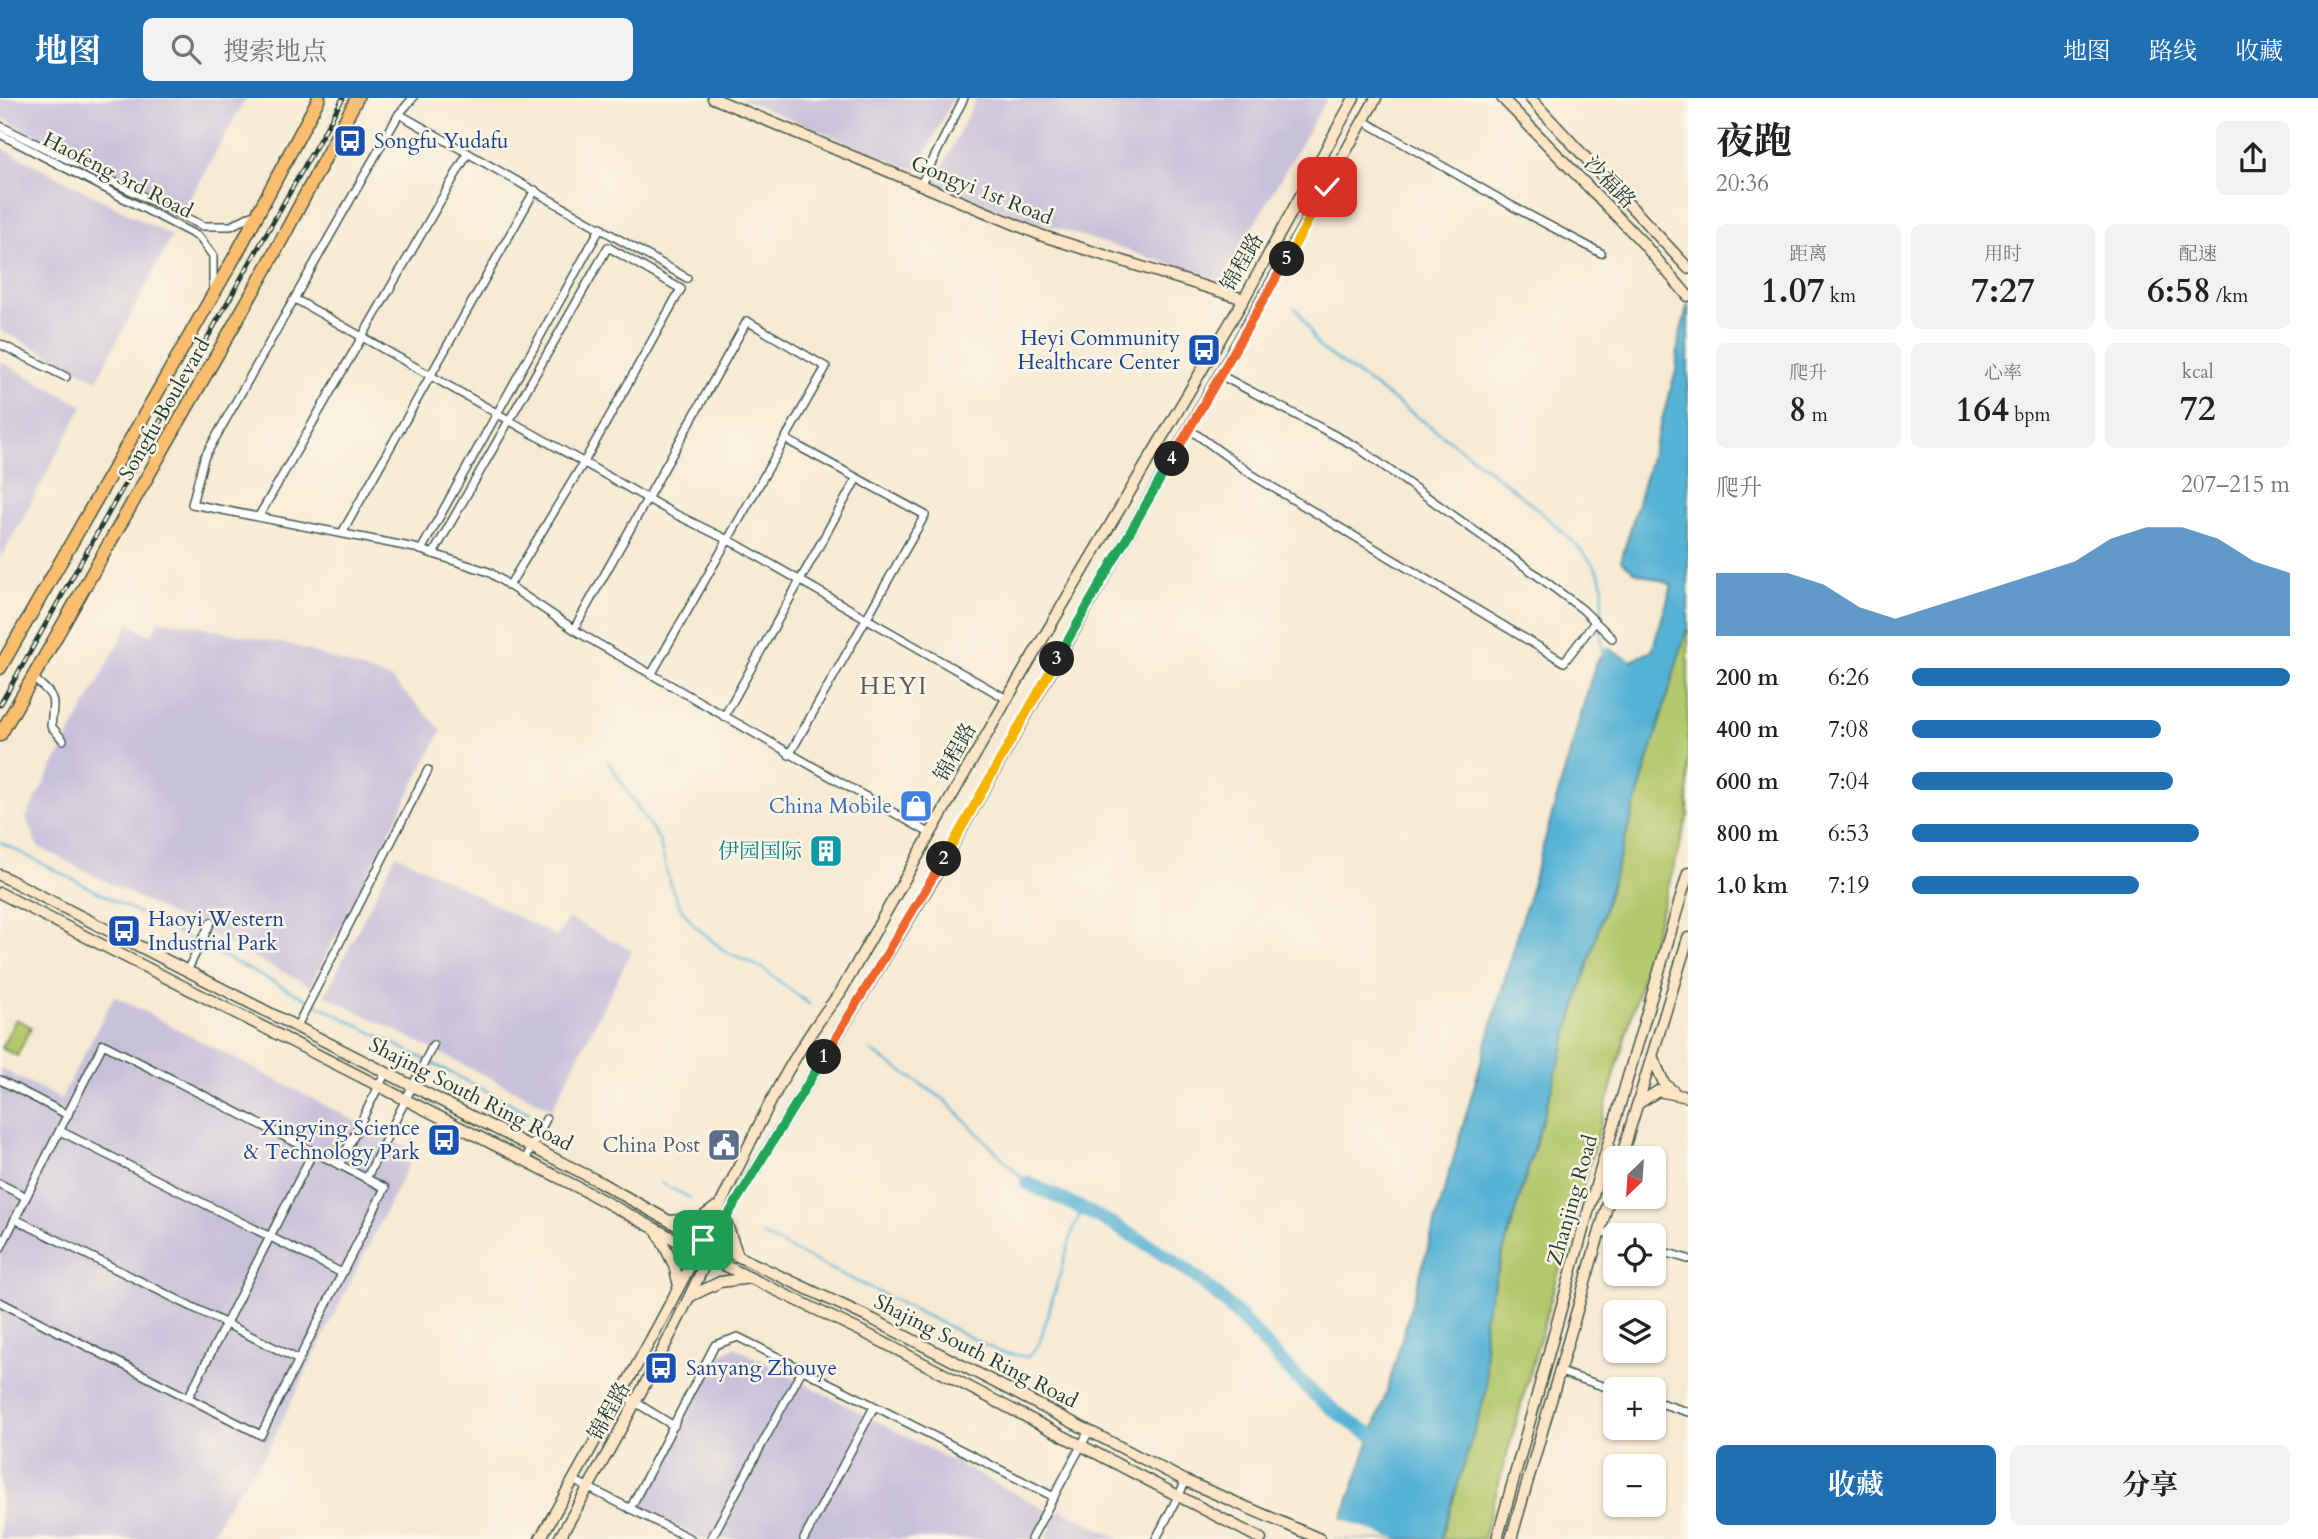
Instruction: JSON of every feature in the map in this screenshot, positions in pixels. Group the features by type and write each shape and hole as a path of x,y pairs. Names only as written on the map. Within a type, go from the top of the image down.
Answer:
{"main road":[{"name":"Songfu Boulevard","path":"0,667 212,298 319,98"},
{"name":"Songfu Boulevard","path":"0,735 267,267 357,98"},
{"name":"Gongyi 1st Road","path":"713,98 1043,236 1244,299"},
{"name":"锦程路","path":"559,1539 636,1403 691,1296 709,1258 708,1242 718,1205 813,1027 840,993 1007,699 1244,299 1354,98"},
{"name":"锦程路","path":"540,1539 622,1394 698,1251 725,1220 934,877 1376,98"},
{"name":"沙福路","path":"1502,98 1663,266 1688,296"},
{"name":"沙福路","path":"1530,98 1688,268"},
{"path":"1014,687 1035,699"},
{"name":"Zhanjing Road","path":"1497,1539 1584,1226 1688,873"},
{"name":"Shajing South Ring Road","path":"0,876 386,1072 708,1242 874,1320 1186,1481 1320,1539"},
{"name":"Shajing South Ring Road","path":"0,893 524,1160 709,1258 867,1334 1261,1539"},
{"name":"Zhanjing Road","path":"1625,1146 1688,938"},
{"path":"1652,1056 1664,1083 1674,1092"},
{"path":"1637,1106 1645,1097 1658,1091 1674,1092 1688,1097"},
{"path":"669,1220 701,1218 718,1205"},
{"name":"Zhanjing Road","path":"1511,1539 1606,1209"},
{"path":"725,1220 738,1256"},
{"path":"655,1229 671,1258 679,1286"},
{"path":"691,1296 720,1282 750,1278"}],"street":[{"path":"413,98 399,114 204,458 192,504 421,550 489,572 574,629 651,675 931,834"},
{"path":"920,186 964,98"},
{"path":"399,114 687,278"},
{"path":"1364,121 1512,206 1601,253"},
{"name":"Haofeng 3rd Road","path":"0,126 203,226 231,226 260,210"},
{"name":"Haofeng 3rd Road","path":"0,134 199,237 210,251 215,267 212,298"},
{"path":"258,516 468,153"},
{"path":"342,533 535,190"},
{"path":"421,550 601,227"},
{"path":"433,554 608,247 681,289 584,462 509,586"},
{"path":"295,299 1007,699"},
{"path":"574,629 747,321 826,367 651,675"},
{"path":"0,344 66,377"},
{"path":"1220,375 1357,447 1449,510 1582,609 1612,638"},
{"path":"1189,429 1254,475 1564,662 1595,622"},
{"path":"785,439 925,515 789,755"},
{"path":"724,717 858,478"},
{"path":"33,678 50,692 55,701 51,726 63,740"},
{"path":"297,1026 429,770"},
{"path":"187,971 211,922"},
{"path":"0,1249 103,1044 385,1188 261,1435 0,1303"},
{"path":"366,1179 433,1045"},
{"path":"340,1165 386,1072"},
{"path":"0,1080 68,1115"},
{"path":"524,1160 546,1119"},
{"path":"60,1131 342,1273"},
{"path":"188,1398 313,1152"},
{"path":"0,1184 26,1197"},
{"path":"15,1219 299,1360"},
{"path":"1666,1252 1688,1259"},
{"path":"630,1509 715,1345 738,1337 1054,1497"},
{"path":"711,1539 802,1370"},
{"path":"1560,1372 1603,1386"},
{"path":"622,1394 674,1426"},
{"path":"1666,1405 1688,1412"},
{"path":"804,1539 874,1407"},
{"path":"1031,1539 1089,1431"},
{"path":"573,1480 691,1539"},
{"path":"1156,1539 1186,1481"}],"shaded area":[{"path":"0,98 246,98 184,209 0,117"},
{"path":"740,98 953,98 917,171"},
{"path":"976,98 1327,98 1222,281 995,208 935,183"},
{"path":"0,147 172,236 97,380 0,330"},
{"path":"0,361 83,406 0,560"},
{"path":"159,621 198,626 295,646 391,679 442,730 310,986 37,846 26,817 129,624 151,636"},
{"path":"396,854 557,937 568,918 632,950 552,1109 325,995"},
{"path":"114,996 415,1152 267,1451 228,1504 209,1539 0,1539 0,1068 61,1099"},
{"path":"735,1347 1052,1513 1038,1539 702,1539 640,1507 719,1356"},
{"path":"1060,1509 1120,1539 1045,1539"}],"green space":[{"path":"1688,625 1688,816 1483,1539 1441,1539 1487,1389 1484,1318"},
{"path":"16,1019 31,1027 17,1056 1,1048"}],"water":[{"path":"1688,304 1688,625 1484,1318 1487,1389 1441,1539 1335,1539 1386,1394 1595,665 1607,648 1631,661 1652,651 1672,585 1635,572 1621,561 1676,371 1679,338"}],"pier":[{"path":"1339,1518 1385,1536 1400,1539 1332,1539"}],"waterway":[{"path":"1295,308 1320,348 1429,425 1559,528 1588,558 1602,581 1601,623"},
{"path":"1601,630 1603,657"},
{"path":"608,761 659,840 670,884 679,905 693,924 723,950 762,968 809,1004"},
{"path":"0,842 529,1113"},
{"path":"871,1051 945,1100 1027,1183"},
{"path":"661,1183 690,1198"},
{"path":"1027,1183 1100,1218 1175,1262 1216,1294 1295,1376 1336,1412 1388,1443"},
{"path":"760,1234 1000,1352 1028,1357 1039,1344 1074,1227 1082,1210"}],"railway":[{"path":"0,705 343,98"}],"place":[{"name":"Songfu Yudafu","path":"350,141"},
{"name":"Heyi Community Healthcare Center","path":"1204,350"},
{"name":"China Mobile","path":"916,806"},
{"name":"伊园国际","path":"826,851"},
{"name":"Haoyi Western Industrial Park","path":"124,931"},
{"name":"Xingying Science & Technology Park","path":"444,1140"},
{"name":"China Post","path":"724,1145"},
{"name":"Sanyang Zhouye","path":"661,1368"}],"district":[{"name":"HEYI","path":"894,686"}],"route":[{"path":"703,1240 714,1245 725,1220 934,877 1327,187"}]}
